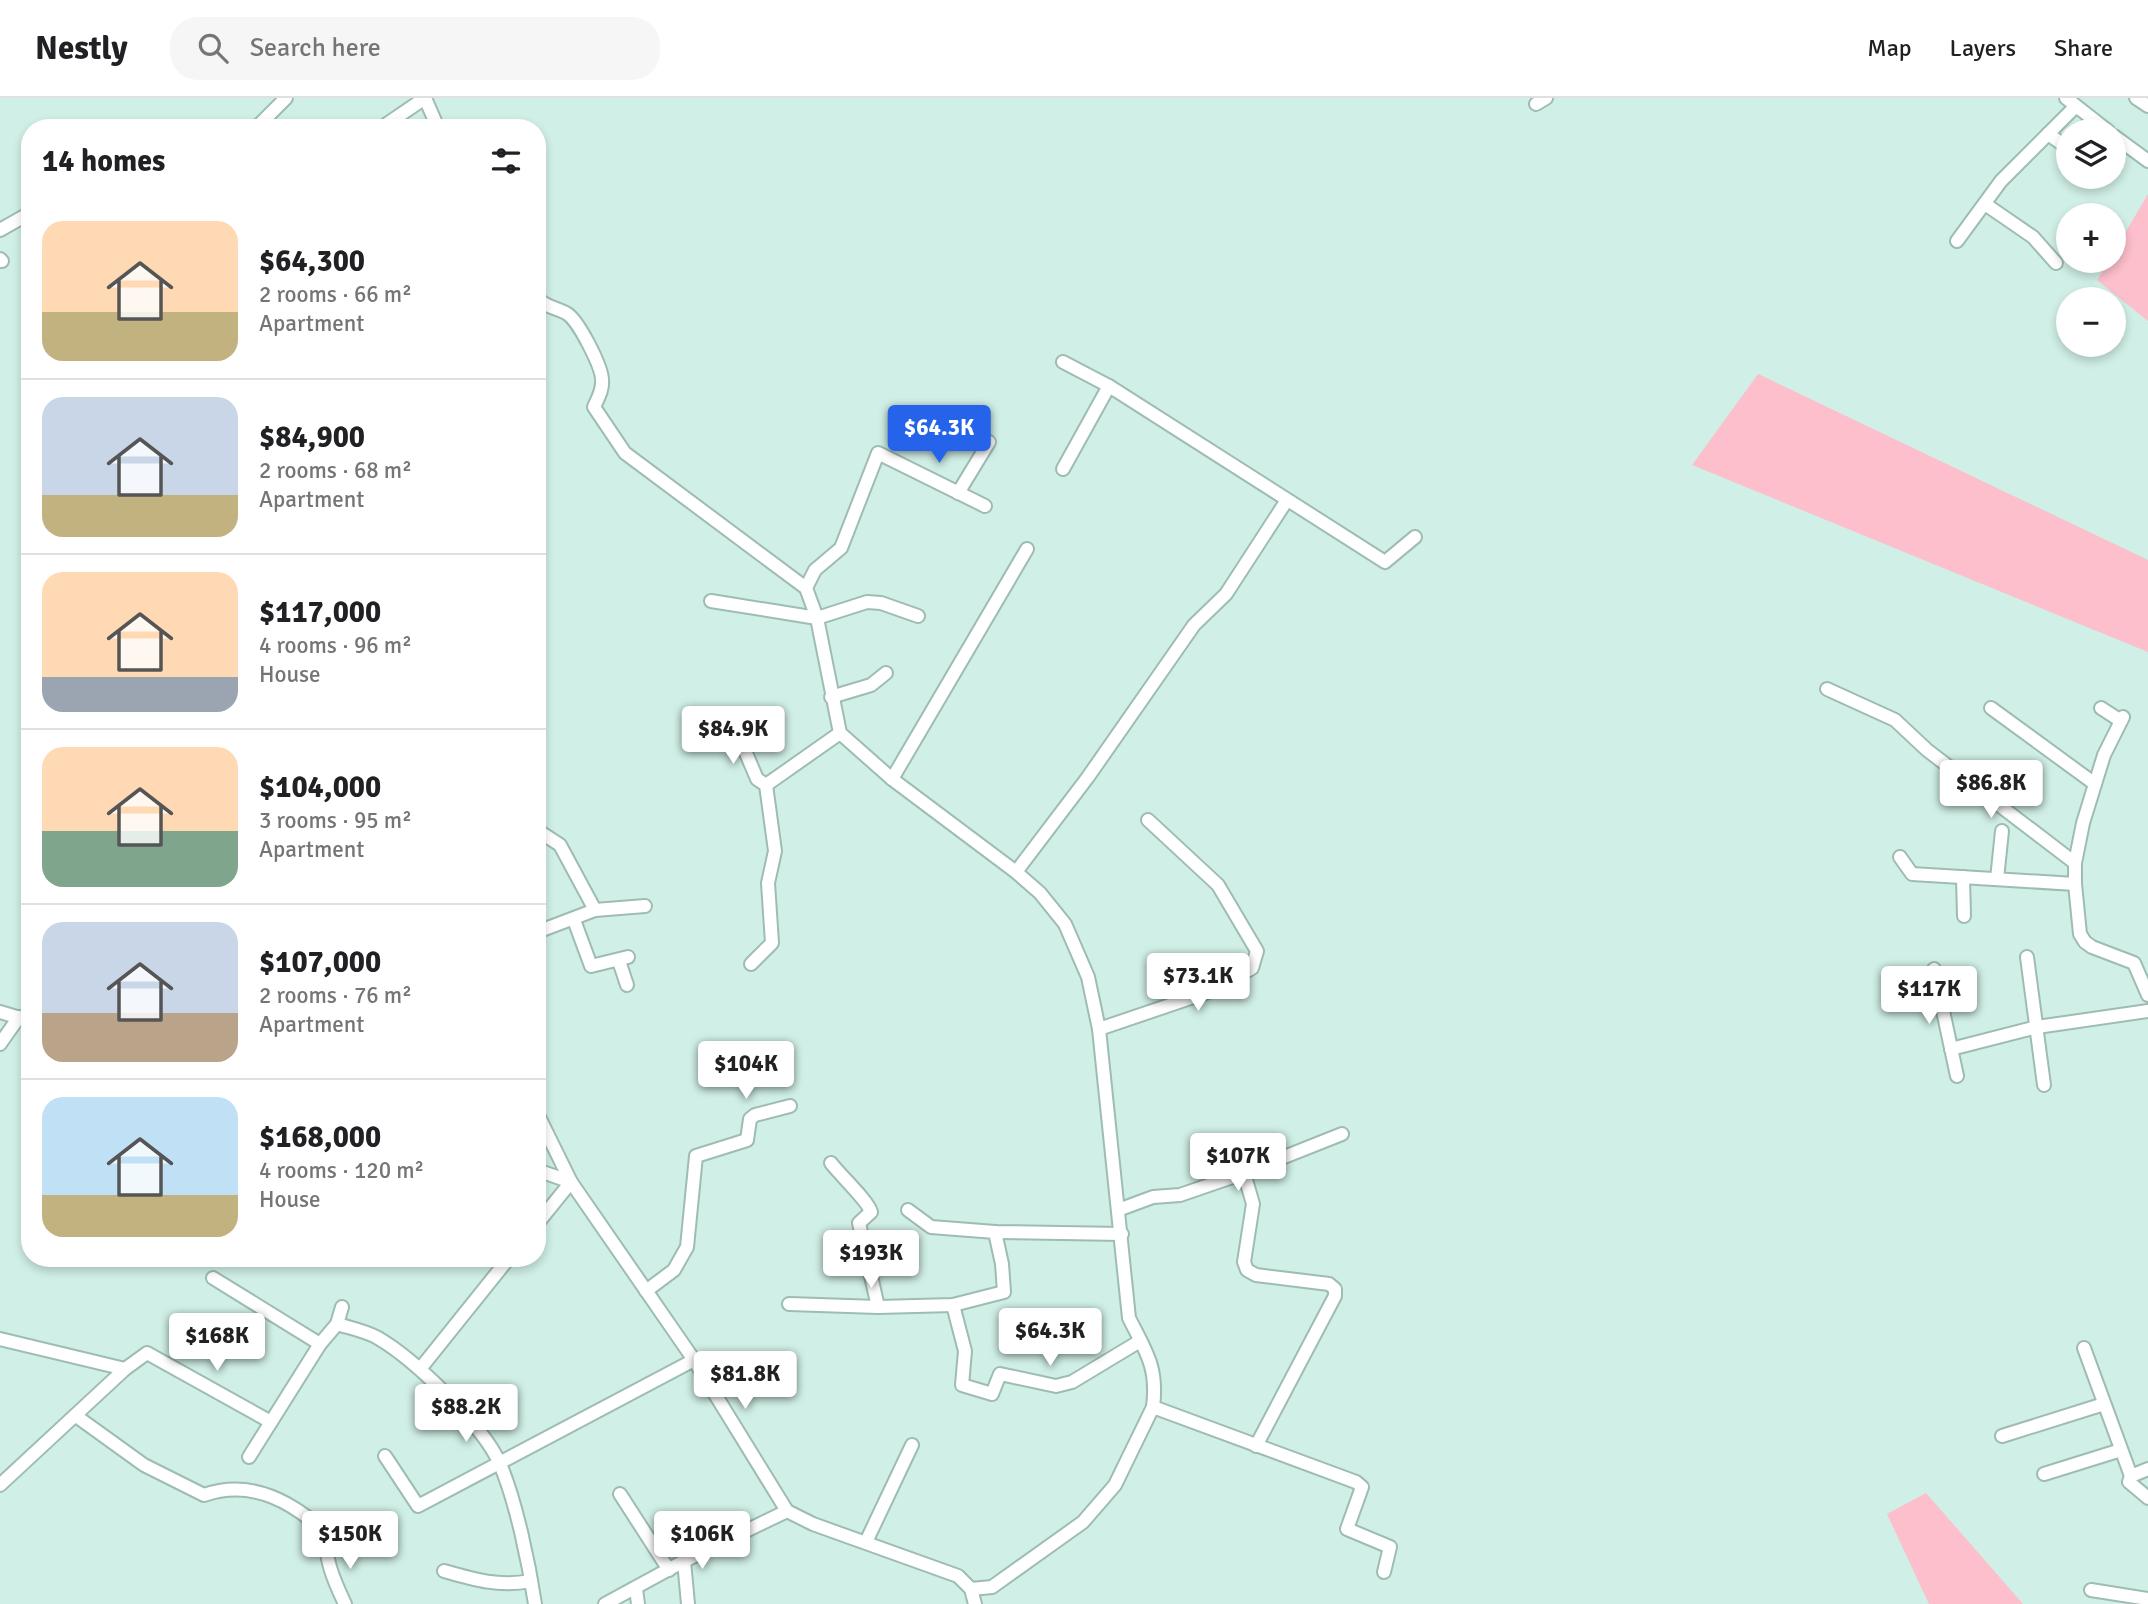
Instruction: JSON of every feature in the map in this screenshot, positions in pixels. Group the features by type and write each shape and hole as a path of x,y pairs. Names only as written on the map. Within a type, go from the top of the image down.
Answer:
{"street":[{"path":"265,119 286,98"},
{"path":"394,119 425,98 434,119"},
{"path":"2136,98 2148,106"},
{"path":"1957,242 2001,181 2048,134 2070,102 2092,119"},
{"path":"2048,134 2056,140"},
{"path":"2126,145 2148,161"},
{"path":"1984,204 2033,237 2056,263"},
{"path":"0,230 21,218"},
{"path":"546,307 568,313 585,337 603,378 601,392 594,407 625,453 806,588 817,618 840,733 892,779 1040,893 1065,924 1088,977 1099,1029 1106,1121 1122,1234 1129,1318 1150,1355 1156,1382 1153,1407 1115,1485 1083,1522 992,1587 971,1588"},
{"path":"1063,362 1109,386 1385,562 1415,537"},
{"path":"1063,469 1109,386"},
{"path":"958,493 989,442"},
{"path":"806,588 815,570 841,548 878,453 985,506"},
{"path":"1016,872 1088,777 1194,625 1226,594 1287,500"},
{"path":"892,779 1027,549"},
{"path":"710,601 817,618 867,602 881,603 918,615"},
{"path":"831,696 871,685 886,673"},
{"path":"1827,689 1895,720 1927,750 2075,863"},
{"path":"1992,708 2095,784"},
{"path":"2101,708 2122,719 2095,784 2075,863 2080,934 2092,947 2134,963 2145,977 2148,995"},
{"path":"732,720 757,779 766,785 775,851 768,883 772,943 751,964"},
{"path":"766,785 840,733"},
{"path":"1099,1029 1217,989 1252,968 1258,951 1218,886 1148,820"},
{"path":"1997,879 2002,831"},
{"path":"546,836 560,845 595,910"},
{"path":"1900,857 1912,874 2075,884"},
{"path":"1963,877 1964,916"},
{"path":"546,929 595,910 645,905"},
{"path":"574,920 591,966 623,959 627,985"},
{"path":"2028,957 2044,1085"},
{"path":"1934,969 1957,1076"},
{"path":"1951,1049 2037,1027 2148,1011"},
{"path":"0,1012 21,1018"},
{"path":"0,1044 21,1022"},
{"path":"646,1291 674,1269 687,1247 696,1156 747,1140 750,1119 755,1115 790,1105"},
{"path":"546,1131 571,1182 694,1360 787,1511 957,1576 971,1588 975,1604"},
{"path":"1118,1210 1153,1197 1180,1195 1342,1134"},
{"path":"831,1163 848,1185 870,1204 871,1212 859,1223 878,1307"},
{"path":"546,1173 571,1182"},
{"path":"1244,1173 1253,1204 1244,1262 1247,1270 1256,1275 1329,1284 1335,1289 1335,1296 1256,1446"},
{"path":"546,1213 571,1182"},
{"path":"908,1210 931,1227 995,1232 1122,1234"},
{"path":"789,1304 878,1307 953,1305 1004,1293 1002,1264 995,1232"},
{"path":"420,1369 502,1267"},
{"path":"213,1278 320,1345"},
{"path":"953,1305 965,1351 962,1385 992,1394 1000,1374 1056,1386 1072,1382 1140,1341"},
{"path":"249,1457 320,1345 337,1324 342,1307"},
{"path":"337,1324 376,1336 420,1369 479,1433 499,1463 535,1604"},
{"path":"0,1339 125,1369"},
{"path":"2084,1348 2131,1476 2131,1486 2148,1498"},
{"path":"0,1485 125,1369 147,1353 271,1422"},
{"path":"385,1456 418,1506 694,1360"},
{"path":"2002,1436 2104,1404"},
{"path":"1153,1407 1356,1482 1363,1487 1347,1529 1390,1547 1384,1572"},
{"path":"76,1416 144,1465 204,1494 223,1488 240,1489 279,1497 305,1512 329,1536 326,1543 336,1584 345,1604"},
{"path":"866,1542 912,1445"},
{"path":"2045,1475 2121,1450"},
{"path":"2131,1476 2148,1469"},
{"path":"620,1494 669,1570"},
{"path":"605,1604 684,1561 787,1511"},
{"path":"684,1561 688,1604"},
{"path":"444,1571 486,1583 508,1585 531,1581"},
{"path":"636,1589 638,1604"},
{"path":"2091,1590 2148,1599"}],"shaded area":[{"path":"2148,194 2148,321 2126,303 2126,287 2106,287 2097,280 2101,273 2126,273 2126,232"},
{"path":"1758,374 2148,560 2148,652 1692,465"},
{"path":"1926,1493 2023,1604 1929,1604 1887,1514"}]}
